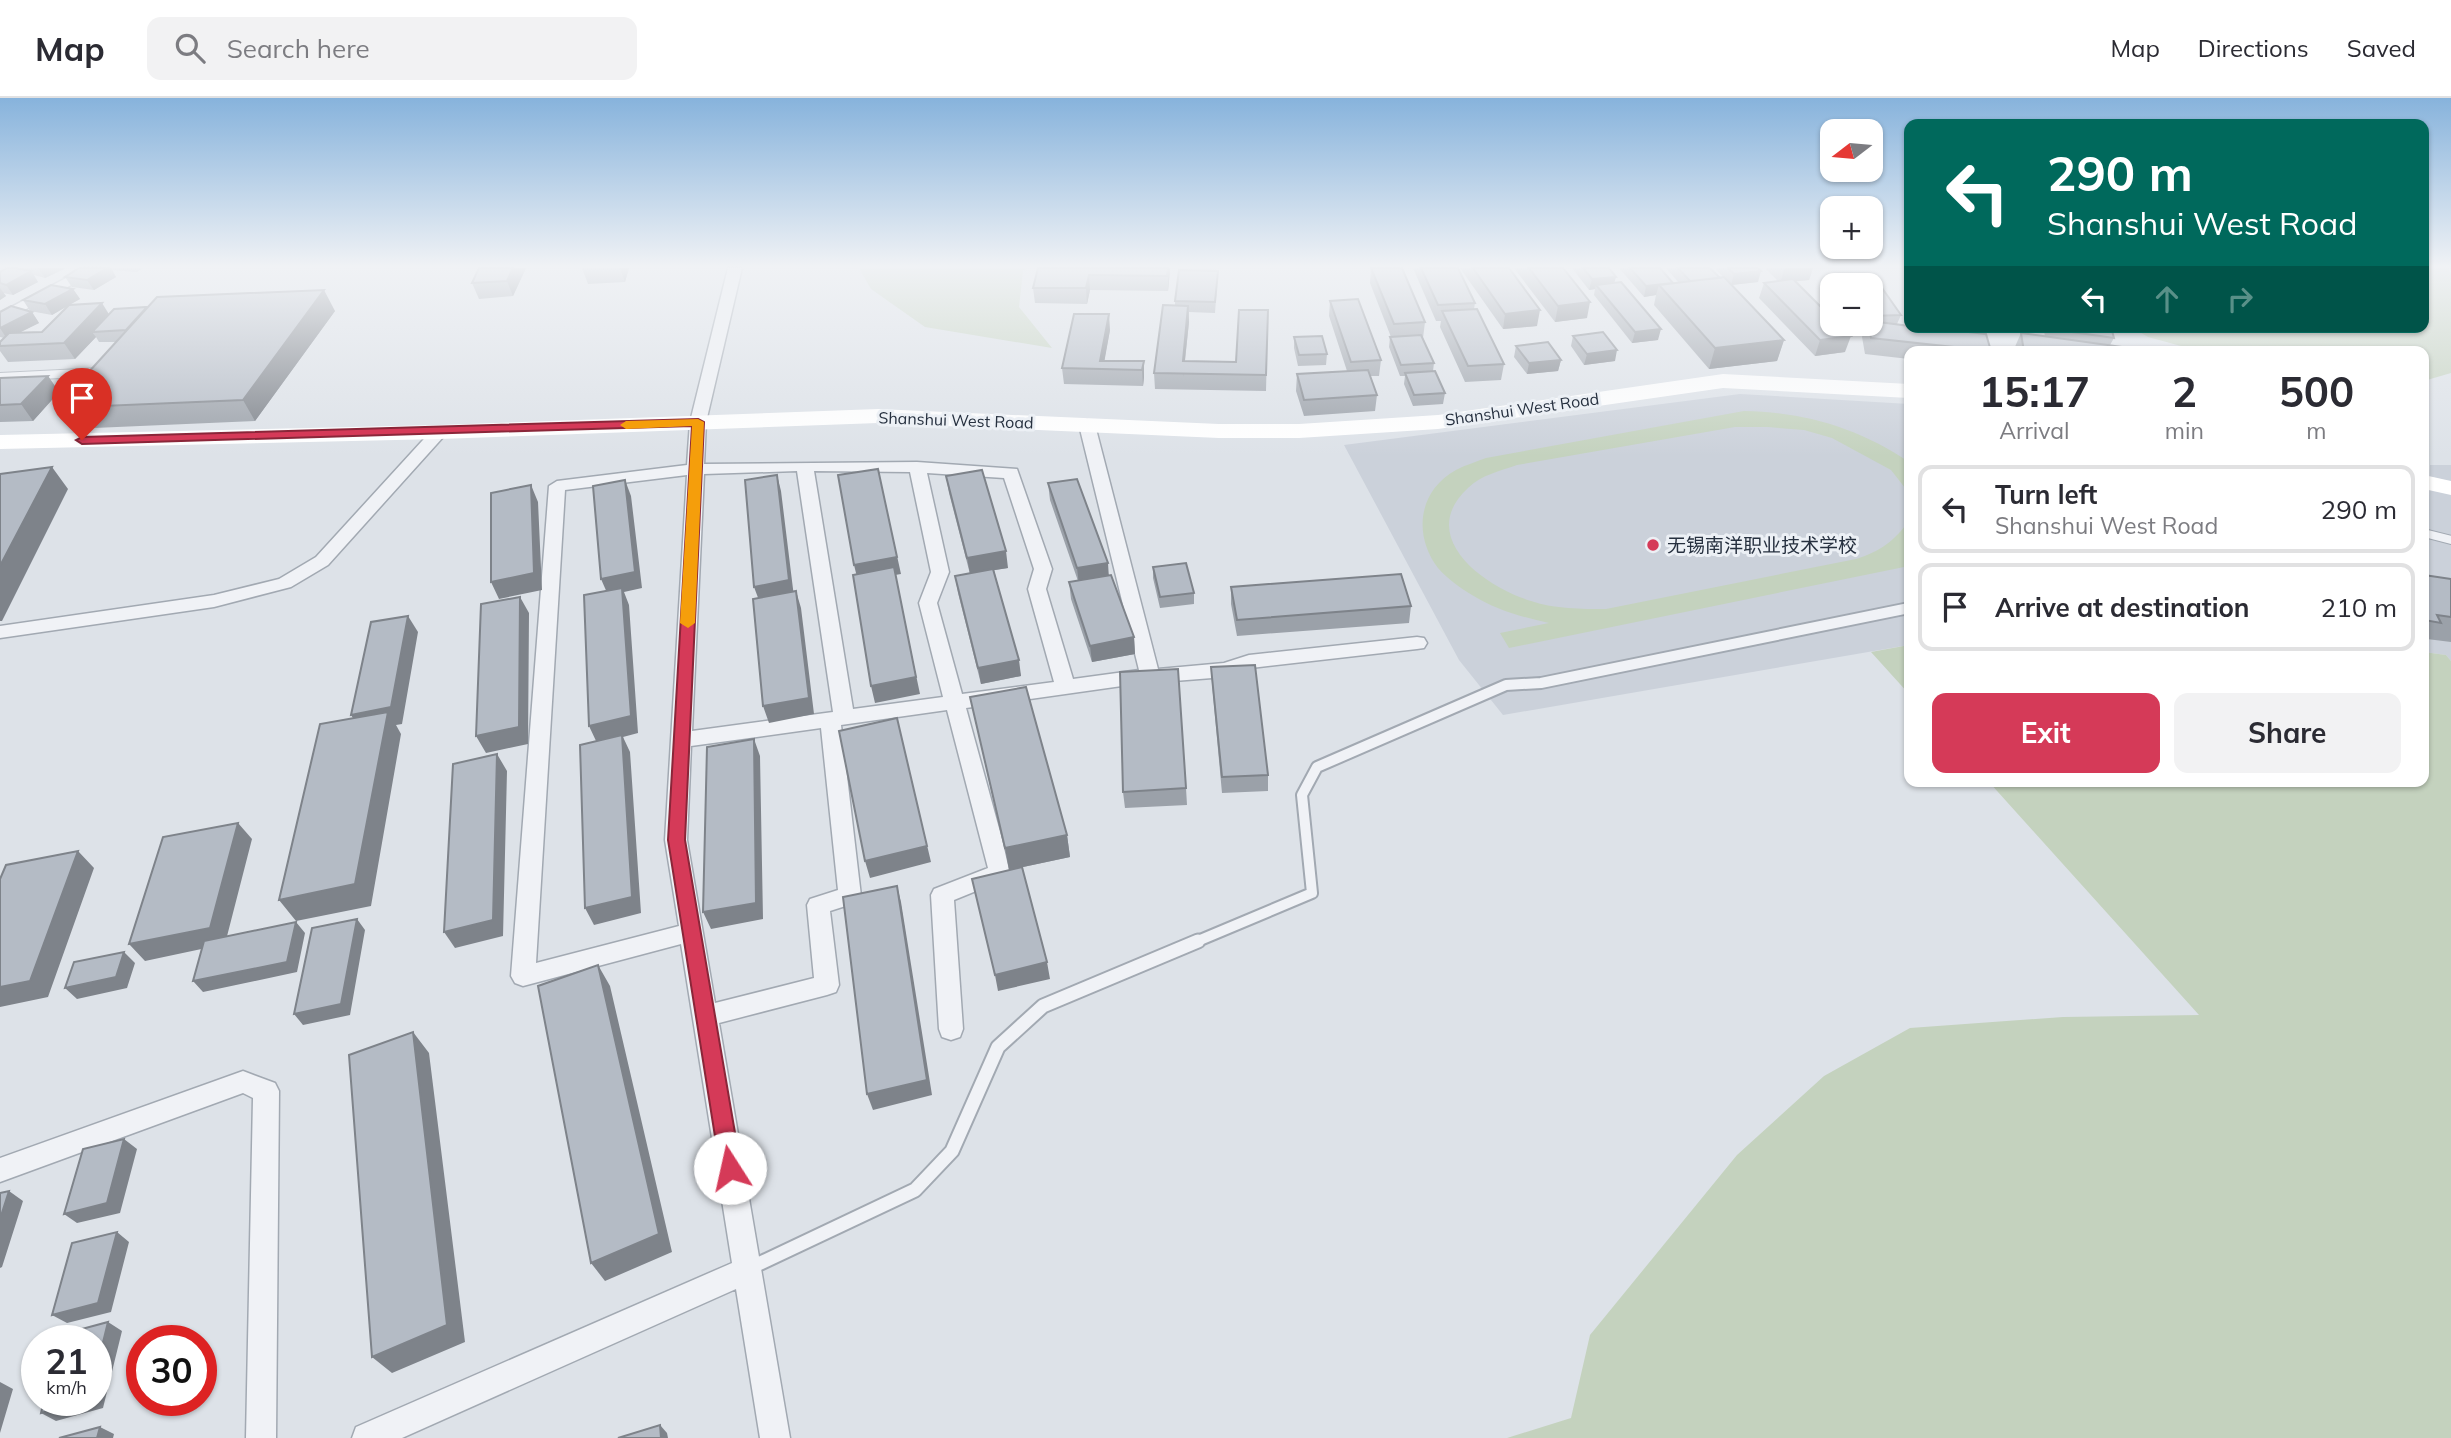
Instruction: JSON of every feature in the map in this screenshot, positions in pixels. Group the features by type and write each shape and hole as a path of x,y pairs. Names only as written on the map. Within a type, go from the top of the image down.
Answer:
{"street":[{"path":"720,331 698,422 676,840 775,1438"},
{"name":"Shanshui West Road","path":"0,442 439,432 878,416 1219,431 1359,429 1438,422 1723,381 1904,391"},
{"path":"1087,425 1150,676"},
{"path":"0,632 214,601 285,583 322,561 439,432"},
{"path":"705,1016 827,985 818,905 850,896 837,719 805,466"},
{"path":"691,932 523,976 556,486 696,469 917,467 1011,472 1043,569 1037,589 1065,687"},
{"path":"917,467 940,572 928,603 1000,872 942,895 951,1029"},
{"path":"2429,483 2451,488"},
{"path":"681,740 1150,676 1225,670 1249,662 1417,643"},
{"path":"0,1170 243,1082 266,1091 261,1438"},
{"path":"366,1438 748,1270"}],"lane":[{"path":"0,377 104,371"},
{"path":"2429,534 2451,540"},
{"path":"748,1270 915,1190 952,1151 998,1047 1043,1006 1312,893 1302,795 1317,767 1506,685 1541,683 1904,609"}],"shaded area":[{"name":"无锡南洋职业技术学校","path":"1740,394 1904,404 1904,646 1503,715 1459,660 1344,445"},
{"path":"2430,465 2451,465 2451,661 2446,655 2429,653"}],"green space":[{"path":"946,331 1038,331 1052,348"},
{"path":"2429,331 2451,331 2451,373 2429,379 2429,346 2181,346 2141,333 2429,333"},
{"path":"1744,411 1788,415 1830,424 1871,440 1904,459 1904,487 1891,470 1832,438 1804,430 1735,427 1517,465 1491,474 1468,488 1454,506 1449,524 1453,542 1462,558 1494,584 1513,594 1549,606 1606,609 1856,559 1886,545 1904,527 1904,567 1509,648 1500,633 1549,623 1490,605 1445,576 1430,555 1423,528 1427,502 1443,479 1459,468 1486,458"},
{"path":"1904,646 1904,688 1871,652"},
{"path":"2429,653 2446,655 2451,661 2451,1438 1507,1438 1571,1418 1590,1335 1737,1155 1824,1076 1910,1028 2063,1017 2199,1015 1994,787 2429,787"}],"building":[{"path":"76,331 64,343 0,346 0,342 9,333"},
{"path":"126,331 294,331 243,400 56,408"},
{"path":"1070,331 1106,331 1100,361 1144,361 1142,370 1062,368"},
{"path":"1160,331 1186,331 1183,361 1236,362 1238,331 1267,331 1266,375 1154,373"},
{"path":"1340,331 1370,331 1381,360 1351,362"},
{"path":"1451,331 1488,331 1504,364 1468,366"},
{"path":"1699,331 1775,331 1784,340 1715,348"},
{"path":"1811,331 1820,331 1820,336 1851,336 1820,340"},
{"path":"1883,331 1977,333 1986,334 1990,346 1945,346 1871,336 1883,336"},
{"path":"1603,332 1617,350 1587,354 1573,336"},
{"path":"2021,333 2115,346 2023,346"},
{"path":"2079,333 2113,333 2114,338"},
{"path":"1421,335 1434,363 1401,365 1390,337"},
{"path":"1322,336 1327,354 1299,355 1294,337"},
{"path":"1548,342 1561,360 1529,363 1516,346"},
{"path":"1368,370 1377,395 1304,400 1297,374"},
{"path":"1435,371 1445,393 1414,395 1405,373"},
{"path":"48,376 21,404 0,405 0,378"},
{"path":"52,467 0,566 0,474"},
{"path":"878,469 897,557 854,565 838,475"},
{"path":"982,470 1006,551 967,558 946,476"},
{"path":"777,475 789,580 754,587 745,480"},
{"path":"1077,479 1108,563 1077,568 1048,483"},
{"path":"625,480 635,572 601,579 593,486"},
{"path":"531,485 534,573 491,582 491,493"},
{"path":"1186,563 1194,593 1160,597 1153,567"},
{"path":"894,567 916,677 871,686 853,575"},
{"path":"993,569 1019,660 978,668 955,576"},
{"path":"1401,574 1411,606 1237,620 1231,587"},
{"path":"1111,575 1134,637 1090,646 1069,582"},
{"path":"2429,576 2451,579 2451,617 2437,615 2441,623 2429,621"},
{"path":"622,588 631,716 589,726 584,595"},
{"path":"796,591 809,698 763,706 753,599"},
{"path":"520,597 519,727 476,736 481,604"},
{"path":"408,616 391,707 351,715 371,622"},
{"path":"1255,665 1268,775 1222,777 1211,667"},
{"path":"1178,669 1186,788 1123,792 1120,672"},
{"path":"1026,687 1067,835 1005,848 970,697"},
{"path":"388,712 355,884 279,900 320,724"},
{"path":"897,718 927,846 865,861 839,731"},
{"path":"622,735 632,897 585,908 580,745"},
{"path":"754,739 756,903 703,912 707,747"},
{"path":"497,754 493,920 444,932 453,764"},
{"path":"238,823 210,928 129,944 163,837"},
{"path":"78,851 30,981 0,987 0,879 6,865"},
{"path":"1022,867 1047,962 995,975 972,879"},
{"path":"897,886 927,1080 867,1094 843,897"},
{"path":"357,919 341,1004 294,1014 312,928"},
{"path":"296,922 287,962 193,981 204,941"},
{"path":"124,952 116,977 65,988 74,962"},
{"path":"598,965 659,1234 591,1263 538,986"},
{"path":"413,1032 447,1325 372,1357 349,1055"},
{"path":"124,1139 107,1203 64,1214 83,1149"},
{"path":"9,1191 0,1219 0,1193"},
{"path":"117,1232 98,1303 52,1315 72,1243"},
{"path":"660,1425 661,1438 618,1438"},
{"path":"100,1427 97,1438 59,1438"}],"slow traffic":[{"path":"626,425 698,422 688,623"}],"place":[{"name":"无锡南洋职业技术学校","path":"1653,545"}],"route":[{"path":"82,440 439,432 698,422 676,840 730,1168"}]}
